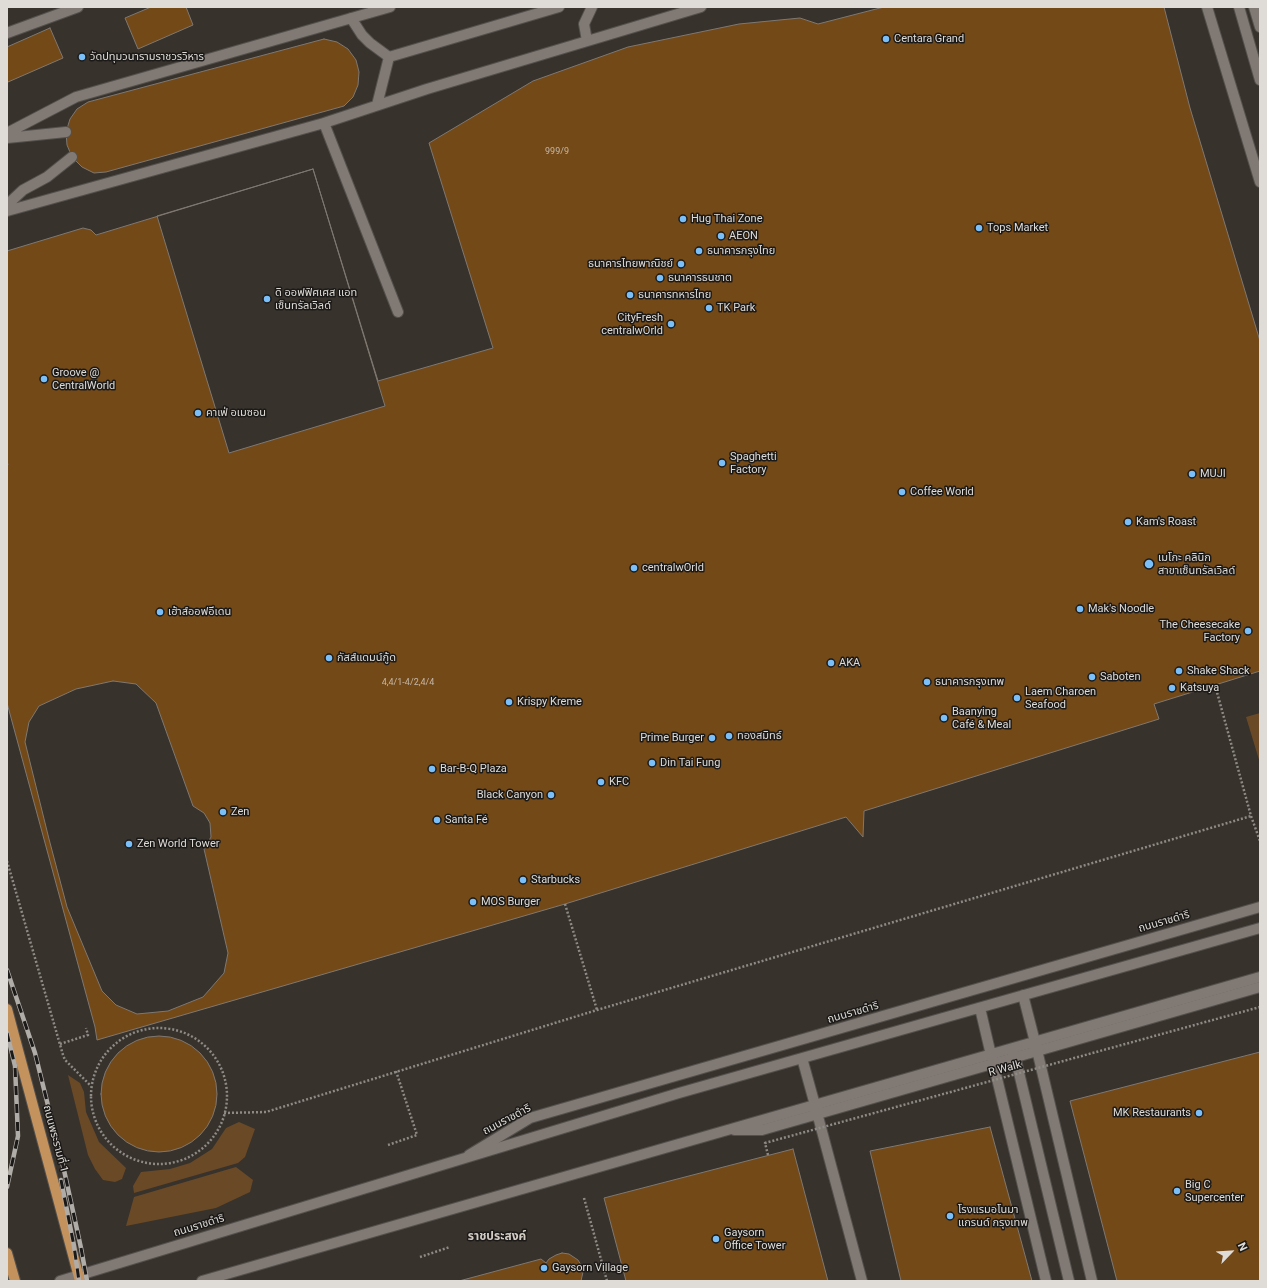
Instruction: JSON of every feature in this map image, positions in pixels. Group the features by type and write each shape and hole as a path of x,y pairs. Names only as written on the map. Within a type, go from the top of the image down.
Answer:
{"main road":[{"path":"7,33 78,7"},
{"path":"7,133 76,97 390,7"},
{"path":"390,57 559,7"},
{"path":"587,42 584,24 592,7"},
{"path":"7,210 324,123 378,105 700,7"},
{"path":"1207,7 1260,182"},
{"path":"1239,7 1260,80"},
{"path":"1254,7 1260,27"},
{"path":"351,18 362,35 370,43 390,57"},
{"path":"378,105 390,57"},
{"path":"324,123 398,312"},
{"path":"7,138 66,132"},
{"path":"7,205 23,190 46,177 72,157"},
{"name":"ถนนราชดำริ","path":"460,1160 530,1118 1260,907"},
{"name":"ถนนราชดำริ","path":"60,1281 80,1278 679,1093 1260,928"},
{"path":"1036,1047 1260,977"},
{"path":"202,1281 728,1130 816,1110 992,1059 1260,987"},
{"path":"1023,995 1092,1281"},
{"path":"980,1008 1046,1281"},
{"name":"ถนนพระรามที่ 1","path":"7,1009 80,1278"},
{"path":"1014,1053 1069,1281"},
{"path":"802,1058 862,1281"},
{"path":"7,1253 15,1281"}],"path":[{"path":"1215,685 1251,816 1260,841"},
{"path":"224,1113 266,1112 597,1010 1251,816"},
{"path":"7,861 65,1060 91,1086"},
{"path":"565,904 597,1010"},
{"name":"R Walk","path":"768,1155 765,1143 1260,1007"},
{"path":"60,1044 88,1035 86,1028"},
{"path":"155,1028 177,1030 197,1040 213,1055 223,1074 227,1096 224,1118 213,1137 197,1153 177,1162 156,1164 134,1160 114,1148 100,1130 91,1108 91,1086 99,1063 113,1045 133,1033 155,1028"},
{"path":"388,1144 417,1135 396,1071"},
{"path":"584,1198 607,1281"},
{"path":"420,1257 450,1248"}],"shaded area":[{"path":"1260,713 1260,763 1246,717"},
{"path":"68,1075 80,1083 84,1092 86,1112 99,1142 126,1168 122,1179 115,1182 103,1180 95,1169 88,1155"},
{"path":"239,1122 255,1129 245,1157 238,1163 134,1193 133,1186 141,1172 170,1169 190,1163 212,1149 226,1128"},
{"path":"236,1167 253,1180 250,1192 216,1208 126,1226 134,1197"}],"building":[{"path":"151,7 186,7 193,25 138,49 125,18"},
{"name":"centralwOrld","path":"884,7 1164,7 1190,108 1260,341 1260,671 1154,704 1159,719 864,811 863,837 846,817 565,904 97,1040 95,1027 7,703 7,251 83,228 91,230 96,235 313,169 378,381 493,348 429,143 533,81 628,47 739,24 800,18 818,24"},
{"path":"50,28 63,58 8,82 7,47"},
{"path":"324,39 337,42 348,49 356,60 359,72 358,85 353,97 344,106 106,172 94,173 82,167 72,157 67,145 66,132 70,119 77,109 88,102"},
{"name":"ดิ ออฟฟิศเศส แอท เซ็นทรัลเวิลด์","path":"313,169 385,406 229,453 157,216"},
{"name":"Zen World Tower","path":"113,681 136,684 156,703 193,806 204,813 210,823 211,837 204,849 228,953 224,973 203,997 168,1011 137,1014 116,1005 102,991 67,907 25,742 29,722 39,706 76,689"},
{"path":"159,1036 170,1037 181,1041 200,1053 212,1072 216,1083 216,1105 212,1116 200,1135 181,1147 170,1151 159,1152 148,1151 137,1147 118,1135 106,1116 102,1105 101,1094 102,1083 106,1072 118,1053 137,1041 148,1037"},
{"name":"Big C Supercenter","path":"1260,1052 1260,1281 1117,1281 1070,1101"},
{"name":"โรงแรมอโนมา แกรนด์ กรุงเทพ","path":"990,1127 1032,1281 901,1281 870,1151"},
{"name":"Gaysorn Office Tower","path":"793,1149 828,1281 626,1281 604,1198"},
{"name":"Gaysorn Village","path":"562,1253 569,1254 578,1260 583,1272 581,1281 459,1281 541,1259 546,1263 549,1259"}],"railway":[{"path":"7,970 35,1053 64,1170 87,1281"},
{"path":"7,1033 15,1066 18,1136 7,1187"},
{"path":"61,1180 74,1246 79,1281"}],"place":[{"name":"Centara Grand","path":"886,39"},
{"name":"วัดปทุมวนารามราชวรวิหาร","path":"82,57"},
{"name":"Hug Thai Zone","path":"683,219"},
{"name":"Tops Market","path":"979,228"},
{"name":"AEON","path":"721,236"},
{"name":"ธนาคารกรุงไทย","path":"699,251"},
{"name":"ธนาคารไทยพาณิชย์","path":"681,264"},
{"name":"ธนาคารธนชาต","path":"660,278"},
{"name":"ธนาคารทหารไทย","path":"630,295"},
{"name":"ดิ ออฟฟิศเศส แอท เซ็นทรัลเวิลด์","path":"267,299"},
{"name":"TK Park","path":"709,308"},
{"name":"CityFresh centralwOrld","path":"671,324"},
{"name":"Groove @ CentralWorld","path":"44,379"},
{"name":"คาเฟ่ อเมซอน","path":"198,413"},
{"name":"Spaghetti Factory","path":"722,463"},
{"name":"MUJI","path":"1192,474"},
{"name":"Coffee World","path":"902,492"},
{"name":"Kam's Roast","path":"1128,522"},
{"name":"เมโกะ คลินิก สาขาเซ็นทรัลเวิลด์","path":"1149,564"},
{"name":"centralwOrld","path":"634,568"},
{"name":"Mak's Noodle","path":"1080,609"},
{"name":"เฮ้าส์ออฟอีเดน","path":"160,612"},
{"name":"The Cheesecake Factory","path":"1248,631"},
{"name":"กัสส์แดมน์กู้ด","path":"329,658"},
{"name":"AKA","path":"831,663"},
{"name":"Shake Shack","path":"1179,671"},
{"name":"Saboten","path":"1092,677"},
{"name":"ธนาคารกรุงเทพ","path":"927,682"},
{"name":"Katsuya","path":"1172,688"},
{"name":"Laem Charoen Seafood","path":"1017,698"},
{"name":"Krispy Kreme","path":"509,702"},
{"name":"Baanying Café & Meal","path":"944,718"},
{"name":"ทองสมิทธ์","path":"729,736"},
{"name":"Prime Burger","path":"712,738"},
{"name":"Din Tai Fung","path":"652,763"},
{"name":"Bar-B-Q Plaza","path":"432,769"},
{"name":"KFC","path":"601,782"},
{"name":"Black Canyon","path":"551,795"},
{"name":"Zen","path":"223,812"},
{"name":"Santa Fé","path":"437,820"},
{"name":"Zen World Tower","path":"129,844"},
{"name":"Starbucks","path":"523,880"},
{"name":"MOS Burger","path":"473,902"},
{"name":"MK Restaurants","path":"1199,1113"},
{"name":"Big C Supercenter","path":"1177,1191"},
{"name":"โรงแรมอโนมา แกรนด์ กรุงเทพ","path":"950,1216"},
{"name":"Gaysorn Office Tower","path":"716,1239"},
{"name":"Gaysorn Village","path":"544,1268"}],"district":[{"name":"ราชประสงค์","path":"497,1237"}]}
